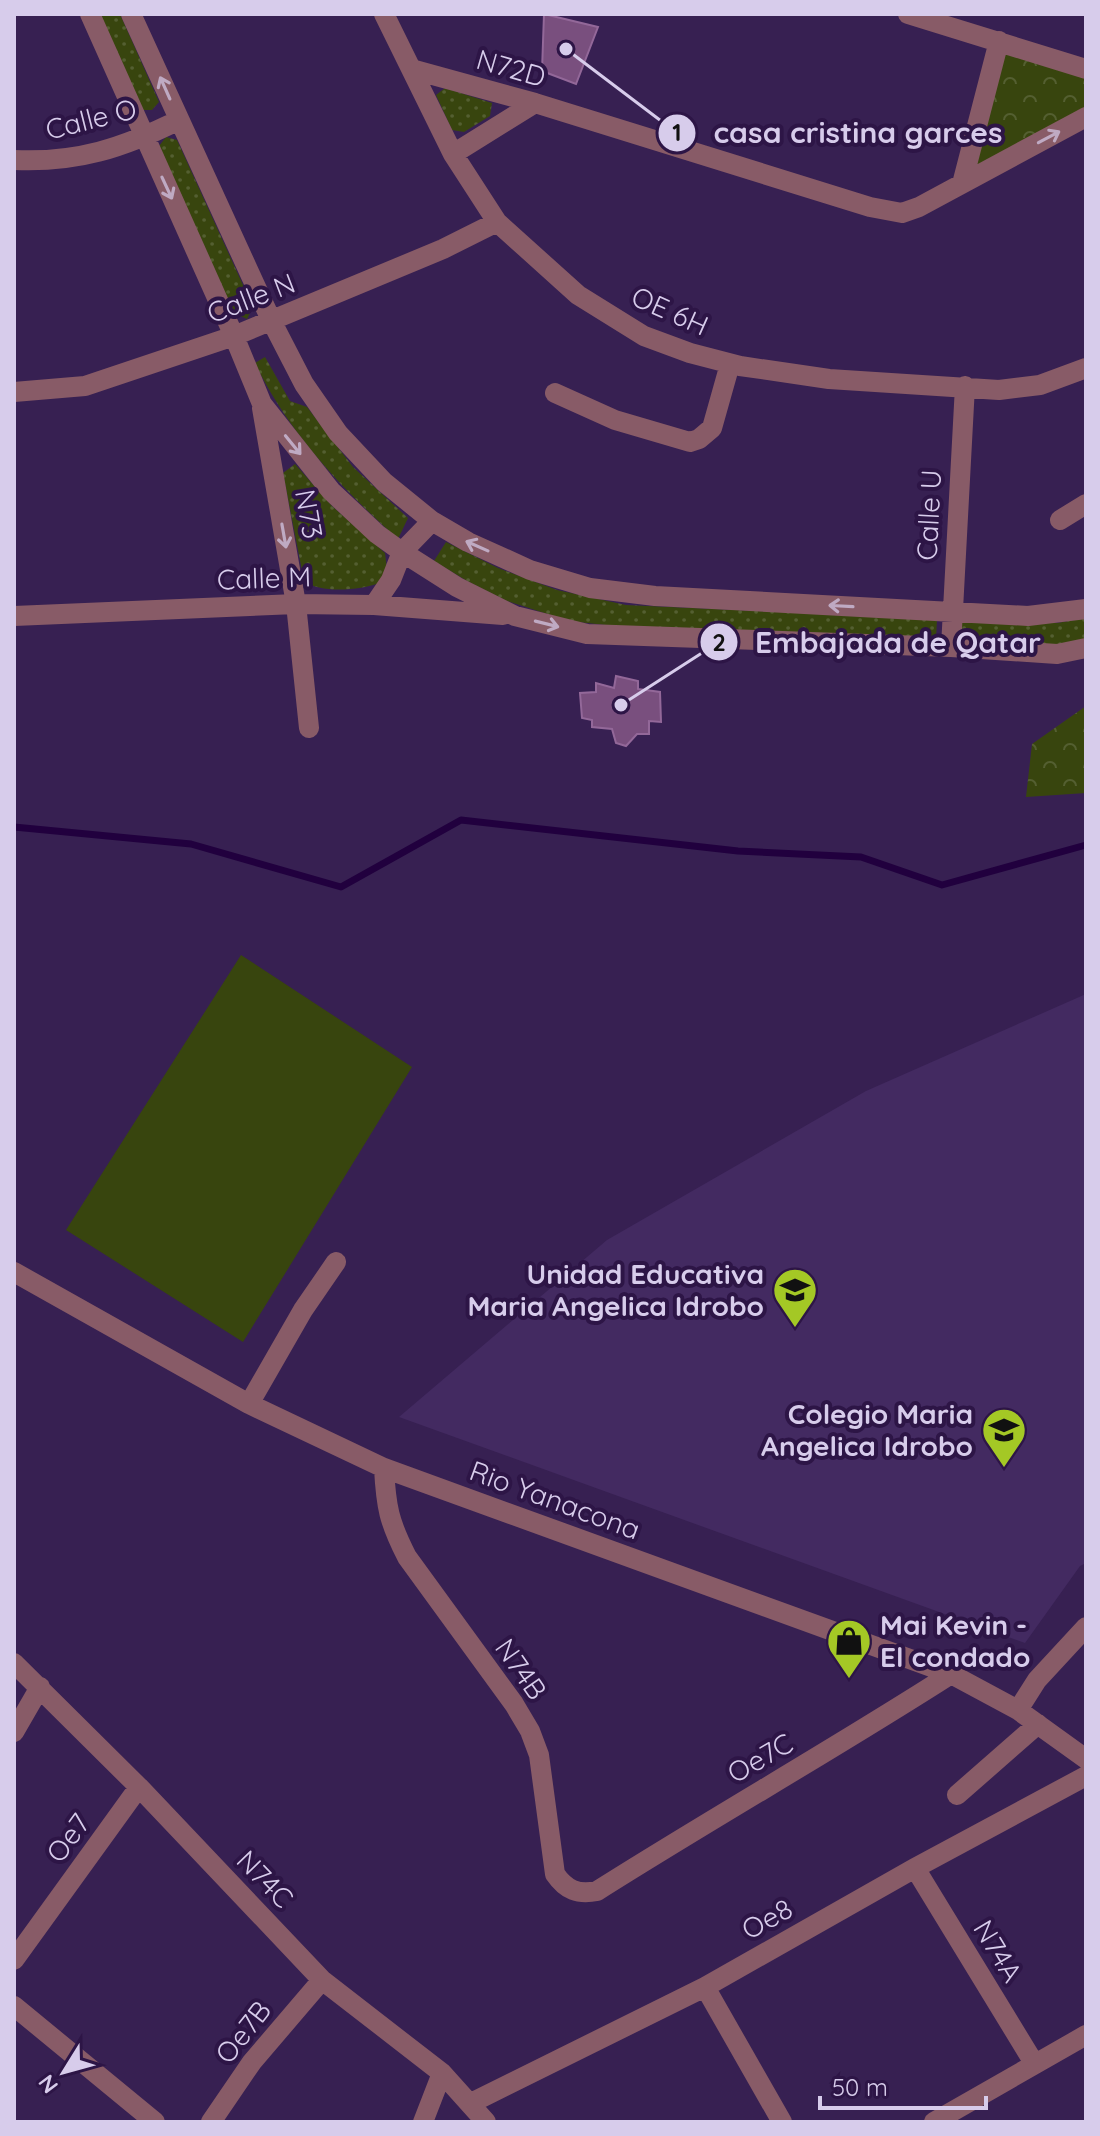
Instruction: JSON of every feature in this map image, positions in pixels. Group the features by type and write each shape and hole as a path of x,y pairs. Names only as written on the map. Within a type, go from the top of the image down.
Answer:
{"street":[{"path":"90,14 262,404 331,491 377,534 402,552 457,587 515,616 587,634 951,647 1057,654 1086,648"},
{"path":"131,14 272,322 304,384 338,433 384,482 432,521 468,542 530,570 590,588 655,596 1028,616 1086,609"},
{"name":"OE 6H","path":"384,14 453,154 497,222 578,295 644,336 730,364 829,379 999,390 1040,385 1086,368"},
{"path":"908,14 1086,69"},
{"path":"962,184 999,41"},
{"name":"N72D","path":"411,69 902,213 919,207 1086,117"},
{"path":"453,154 535,103"},
{"name":"Calle O","path":"14,160 51,162 96,153 144,138 179,120"},
{"name":"Calle N","path":"14,392 85,386 234,336 443,249 497,222"},
{"path":"555,393 615,420 690,442 712,428 730,364"},
{"name":"Calle U","path":"951,647 965,386"},
{"name":"N73","path":"262,404 296,604 309,728"},
{"path":"1060,520 1086,504"},
{"path":"374,605 391,580 402,552 432,521"},
{"name":"Calle M","path":"14,616 296,604 374,605 515,616"},
{"path":"249,1404 303,1310 336,1262"},
{"name":"Rio Yanacona","path":"14,1272 249,1404 384,1468 951,1674 1018,1710 1086,1759"},
{"name":"N74B","path":"384,1468 387,1510 407,1557 514,1704 530,1731 539,1755 555,1874 572,1891 584,1894 597,1891"},
{"path":"1018,1710 1037,1680 1086,1627"},
{"name":"N74C","path":"14,1663 139,1787 322,1980 442,2073 486,2122"},
{"name":"Oe7C","path":"597,1891 717,1815 845,1742 951,1674"},
{"path":"14,1732 40,1687"},
{"path":"957,1795 1038,1724"},
{"name":"Oe8","path":"471,2103 705,1987 1086,1776"},
{"name":"Oe7","path":"14,1960 139,1787"},
{"name":"N74A","path":"915,1868 1034,2063"},
{"name":"Oe7B","path":"211,2122 252,2062 322,1980"},
{"path":"705,1987 782,2122"},
{"path":"14,2006 155,2122"},
{"path":"934,2122 1086,2035"},
{"path":"423,2122 442,2073"}],"shaded area":[{"name":"Unidad Educativa Maria Angelica Idrobo","path":"1086,994 1086,1563 1080,1566 1025,1643 399,1417 607,1240 866,1091"}],"green space":[{"path":"97,14 120,14 159,102 152,110 140,110"},
{"path":"999,41 1086,69 1086,117 962,184"},
{"path":"445,88 492,103 490,116 464,132 452,130 436,95"},
{"path":"166,137 177,140 253,307 247,319 234,313 159,146"},
{"path":"265,357 290,401 307,407 353,467 408,518 398,539 336,479 300,436 255,363"},
{"path":"295,464 332,506 385,553 387,569 380,583 341,590 320,588 304,581 283,473"},
{"path":"446,542 498,568 557,590 626,605 937,619 936,640 633,628 569,621 507,601 434,561"},
{"path":"1086,618 1086,639 1054,646 958,641 961,621 1057,623"},
{"path":"1086,706 1086,793 1026,797 1032,744"},
{"path":"241,955 412,1067 243,1342 66,1230"}],"building":[{"path":"544,14 598,27 576,84 542,71"},
{"path":"616,676 638,681 638,689 660,692 661,722 649,721 649,734 637,734 626,746 616,743 612,729 592,727 592,720 582,718 580,693 596,692 596,683 614,688"}],"waterway":[{"path":"14,827 191,844 341,887 461,820 738,851 861,857 942,885 1086,845"}],"place":[{"name":"casa cristina garces","path":"566,49"},
{"name":"Embajada de Qatar","path":"621,705"},
{"name":"Unidad Educativa Maria Angelica Idrobo","path":"795,1329"},
{"name":"Colegio Maria Angelica Idrobo","path":"1004,1469"},
{"name":"Mai Kevin - El condado","path":"849,1680"}]}
